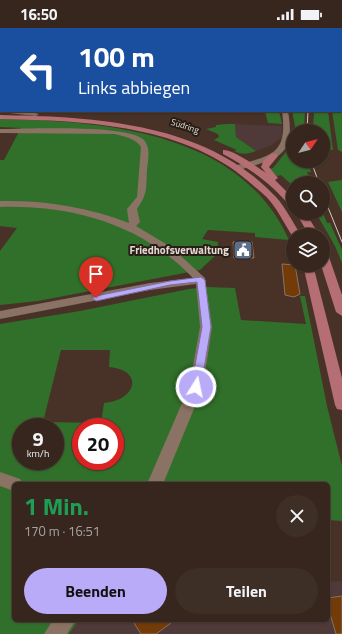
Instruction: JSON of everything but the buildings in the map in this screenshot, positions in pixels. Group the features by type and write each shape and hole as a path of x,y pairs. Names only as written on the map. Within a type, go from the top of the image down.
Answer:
{"main road":[{"name":"Südring","path":"0,113 99,118 151,127 200,141 239,164"},
{"name":"Südring","path":"0,117 79,120 133,128 193,145 239,164"},
{"path":"274,156 267,162 265,168 268,173 286,189"},
{"path":"239,164 270,180 286,197"},
{"path":"239,164 284,213 292,228"},
{"path":"310,272 342,405"},
{"path":"329,272 342,312"}],"street":[{"path":"230,28 307,28"},
{"path":"318,28 342,28"},
{"path":"18,112 36,114"},
{"path":"285,112 288,124"},
{"path":"0,131 108,132 127,134 141,141 145,147 141,198 132,209 135,222 131,227"},
{"path":"239,164 277,147 286,139"},
{"path":"239,164 274,156 285,145 286,142"},
{"path":"0,204 55,206 88,213 131,227 167,248 201,280 206,327 196,387 156,482"},
{"path":"0,315 67,304 170,283 201,280"},
{"path":"0,480 12,483"},
{"path":"54,634 64,622"}],"shaded area":[{"path":"235,124 282,126 282,137 272,145 256,151 236,137"},
{"path":"342,581 342,634 69,634 78,622 330,622 330,582"}],"green space":[{"path":"265,112 279,112 282,124 268,123"},
{"path":"292,112 305,112 304,124 295,124"},
{"path":"314,112 328,112 330,124 313,124"},
{"path":"332,112 342,112 342,152 338,150"},
{"path":"0,119 82,123 124,129 165,139 204,154 238,175 267,204 286,235 286,240 255,237 255,233 208,230 202,239 218,242 217,254 200,270 38,301 0,305 0,251 17,228 0,226 0,160 4,160 21,128 0,127"},
{"path":"235,124 236,137 256,151 245,154 234,151 237,150 214,140 219,137 218,134 206,129 216,127 216,125"},
{"path":"330,127 333,150 330,150"},
{"path":"286,152 286,168 310,168 311,172 307,172 309,176 286,176 286,180 281,175 277,176 271,170 271,168 273,168"},
{"path":"342,180 342,212 330,186 330,182"},
{"path":"320,220 326,220 327,223 330,223 342,250 342,263 330,237 330,228 325,228"},
{"path":"207,287 235,288 241,320 306,324 300,296 305,296 327,406 342,466 342,521 330,520 330,482 12,482 12,622 78,622 69,634 0,634 0,324 80,311 189,289","holes":["61,350 110,350 109,367 120,369 128,374 132,379 132,385 129,392 115,401 104,403 102,418 124,418 124,470 72,470 72,422 64,422 64,470 12,470 12,418 44,418"]}],"tram line":[{"path":"307,124 308,112"},
{"path":"314,168 316,176"},
{"path":"330,212 342,242"}],"place":[{"name":"Friedhofsverwaltung","path":"243,250"}],"route":[{"path":"96,298 170,283 201,280 206,327 196,387"}]}
